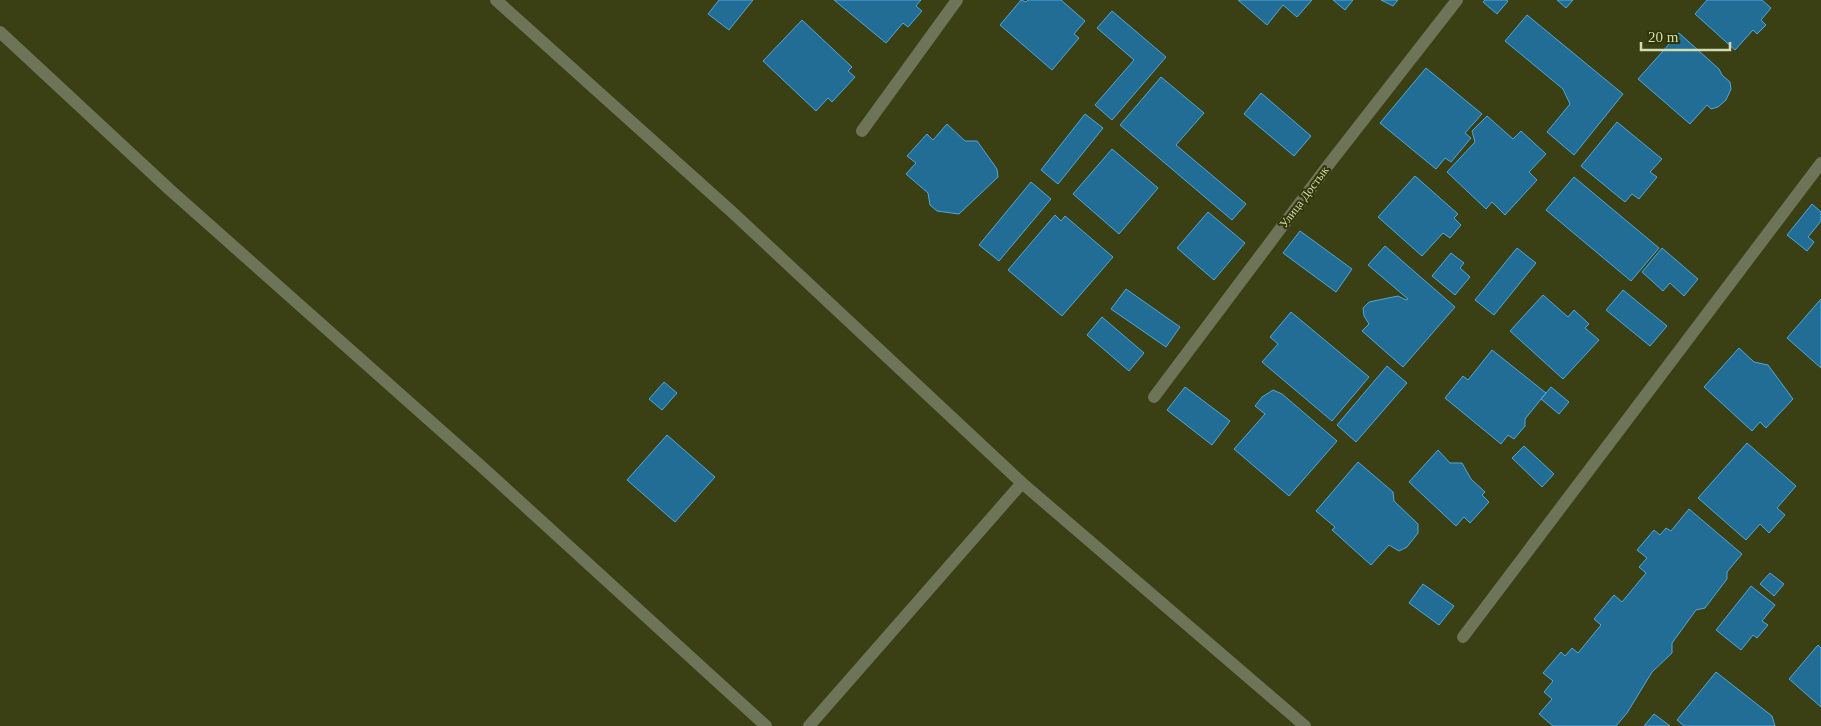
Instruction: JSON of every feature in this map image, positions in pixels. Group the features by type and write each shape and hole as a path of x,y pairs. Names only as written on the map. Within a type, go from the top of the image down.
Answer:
{"street":[{"path":"496,0 732,212 1022,483 1305,726"},
{"path":"862,131 957,0"},
{"name":"Улица Достык","path":"1154,397 1326,168 1457,0"},
{"path":"0,32 169,189 489,473 766,726"},
{"path":"1463,637 1821,163"},
{"path":"808,726 1022,483"}],"building":[{"path":"719,0 753,0 729,30 708,14"},
{"path":"834,0 921,0 916,6 922,11 908,27 903,23 886,43"},
{"path":"1021,0 1026,2 1028,0 1061,0 1085,21 1074,34 1079,38 1052,70 1000,25"},
{"path":"1238,0 1312,0 1297,17 1283,5 1267,25"},
{"path":"1333,0 1353,0 1345,10"},
{"path":"1381,0 1398,0 1393,6"},
{"path":"1485,0 1508,1 1497,14 1483,2"},
{"path":"1557,0 1573,0 1566,8"},
{"path":"1707,0 1762,0 1771,8 1761,20 1766,25 1757,34 1753,30 1735,50 1695,14"},
{"path":"1112,11 1166,57 1112,120 1095,105 1134,60 1097,28"},
{"path":"1527,15 1623,94 1574,155 1547,132 1570,104 1563,89 1505,41"},
{"path":"802,20 852,67 848,71 855,77 832,102 828,98 816,111 763,61"},
{"path":"1679,33 1719,69 1722,75 1730,82 1731,89 1726,100 1718,107 1711,109 1707,105 1690,124 1638,79"},
{"path":"1426,68 1482,114 1465,133 1471,138 1451,162 1445,158 1436,169 1380,123"},
{"path":"1161,77 1204,113 1176,145 1246,204 1232,220 1120,125"},
{"path":"1261,93 1311,136 1294,156 1244,114"},
{"path":"1085,114 1103,128 1058,184 1041,170"},
{"path":"1487,116 1513,139 1521,131 1546,154 1529,172 1537,180 1505,215 1492,202 1486,209 1447,172 1475,142 1472,131"},
{"path":"1617,122 1662,159 1650,172 1657,177 1639,199 1632,194 1625,202 1581,166"},
{"path":"947,124 965,141 977,141 997,169 998,177 959,214 937,211 930,205 928,193 906,174 916,163 907,156 927,134 933,140"},
{"path":"1112,149 1158,188 1119,234 1073,194"},
{"path":"1415,176 1458,214 1454,218 1461,225 1450,238 1443,233 1422,256 1378,217"},
{"path":"1574,177 1659,248 1631,281 1546,210"},
{"path":"1031,182 1051,199 999,261 979,245"},
{"path":"1812,204 1821,212 1821,221 1808,237 1814,242 1807,251 1787,235"},
{"path":"1208,212 1245,243 1214,280 1177,248"},
{"path":"1055,215 1061,221 1065,216 1113,257 1062,316 1008,270"},
{"path":"1300,231 1352,269 1336,292 1283,253"},
{"path":"1385,246 1455,307 1403,367 1362,331 1369,324 1364,316 1363,308 1369,302 1398,296 1406,300 1408,299 1368,265"},
{"path":"1517,248 1536,263 1494,315 1475,300"},
{"path":"1662,248 1698,279 1684,296 1670,283 1663,291 1642,272"},
{"path":"1451,253 1464,263 1460,268 1470,277 1455,295 1432,276"},
{"path":"1126,289 1180,327 1166,347 1111,309"},
{"path":"1623,290 1667,326 1650,346 1606,310"},
{"path":"1543,295 1568,317 1574,310 1589,324 1585,328 1599,340 1563,379 1510,331"},
{"path":"1821,299 1821,368 1787,338"},
{"path":"1291,312 1369,377 1332,421 1262,362 1278,344 1270,337"},
{"path":"1102,317 1144,353 1129,371 1087,335"},
{"path":"1739,348 1754,362 1768,365 1793,399 1766,428 1760,422 1752,431 1704,387"},
{"path":"1492,350 1546,393 1525,419 1525,426 1514,439 1508,435 1501,444 1445,398 1463,376 1468,380"},
{"path":"1387,366 1407,383 1356,442 1337,425"},
{"path":"664,382 677,393 662,410 649,399"},
{"path":"1185,387 1230,421 1212,445 1167,410"},
{"path":"1551,387 1569,402 1559,414 1541,399"},
{"path":"1273,390 1282,394 1337,441 1289,496 1234,449 1265,414 1255,406 1262,397"},
{"path":"667,435 715,477 675,522 627,480"},
{"path":"1747,443 1796,486 1777,508 1785,515 1769,533 1760,524 1746,540 1698,498"},
{"path":"1524,446 1554,474 1542,487 1512,458"},
{"path":"1438,450 1450,463 1462,463 1471,479 1485,492 1482,495 1489,502 1470,523 1464,517 1456,526 1409,482"},
{"path":"1358,462 1393,492 1394,501 1418,524 1418,533 1407,547 1399,551 1389,545 1371,565 1332,530 1335,527 1316,511"},
{"path":"1689,509 1742,554 1727,572 1727,579 1705,608 1696,610 1672,643 1672,653 1652,672 1627,713 1616,726 1553,726 1539,714 1552,699 1544,692 1553,681 1543,673 1561,652 1565,656 1572,648 1578,653 1601,625 1594,619 1614,595 1622,602 1646,573 1639,567 1647,558 1637,550 1654,530 1660,535 1666,528 1671,531"},
{"path":"1770,573 1784,584 1774,596 1760,584"},
{"path":"1423,584 1454,606 1439,625 1409,603"},
{"path":"1751,586 1775,605 1762,621 1768,625 1757,638 1753,635 1741,650 1716,630"},
{"path":"1818,645 1821,648 1821,707 1789,679"},
{"path":"1716,672 1772,716 1775,726 1684,726 1677,720"},
{"path":"1654,714 1670,726 1644,726"}]}
